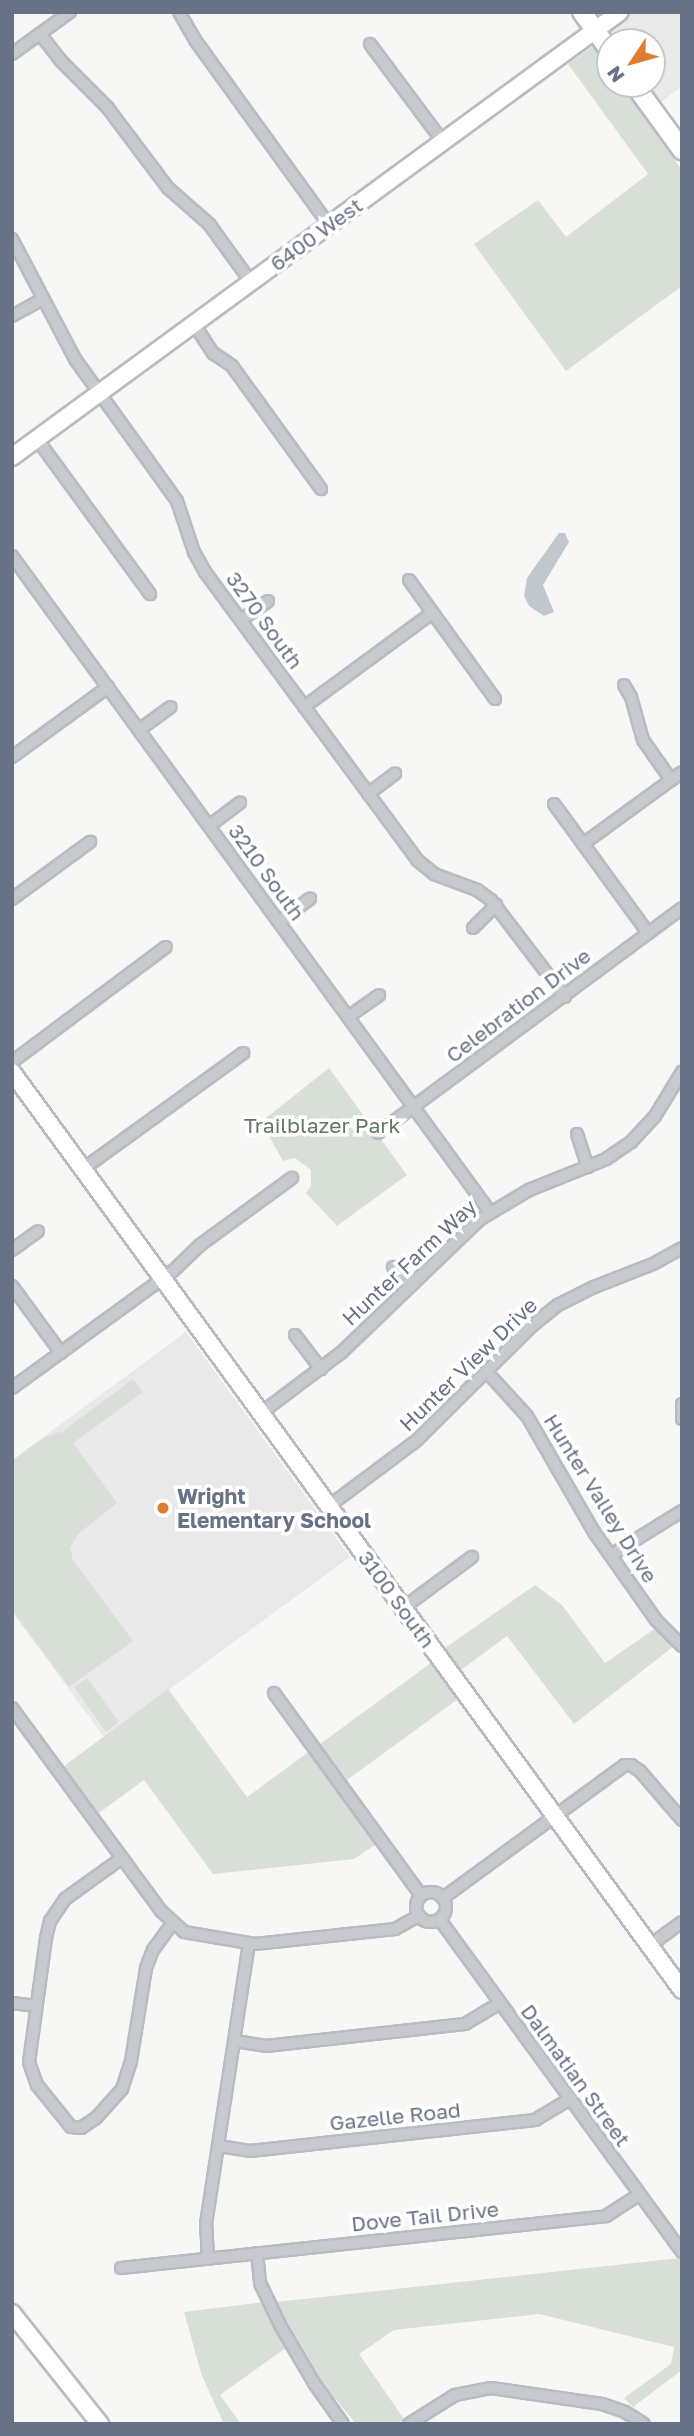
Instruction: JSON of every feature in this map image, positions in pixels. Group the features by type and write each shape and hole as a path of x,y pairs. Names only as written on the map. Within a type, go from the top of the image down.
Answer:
{"main road":[{"path":"582,12 595,31"},
{"name":"6400 West","path":"12,457 620,12"},
{"path":"644,98 682,150"},
{"name":"3100 South","path":"12,1072 682,1990"},
{"path":"12,2313 100,2424"}],"street":[{"path":"12,54 70,12"},
{"path":"179,12 195,40 329,225"},
{"path":"40,34 61,61 107,107 168,188 209,224 251,282"},
{"path":"370,44 443,142"},
{"name":"3270 South","path":"12,239 68,348 177,501 197,559 304,707 417,860 434,874 482,893 496,905"},
{"path":"12,316 43,299"},
{"path":"194,324 213,352 232,366 321,489"},
{"path":"37,439 150,594"},
{"name":"3210 South","path":"12,556 490,1212"},
{"path":"408,580 495,699"},
{"path":"241,620 268,601"},
{"path":"304,707 432,613"},
{"path":"624,685 631,697 643,740 671,780"},
{"path":"12,742 16,755 108,687"},
{"path":"139,730 171,708"},
{"path":"583,844 682,772"},
{"path":"368,794 395,774"},
{"path":"209,826 240,803"},
{"path":"554,804 648,933"},
{"path":"12,899 90,842"},
{"path":"279,922 310,899"},
{"path":"473,928 496,905 565,997"},
{"name":"Celebration Drive","path":"378,1133 682,908"},
{"path":"12,1062 166,947"},
{"path":"348,1017 379,995"},
{"path":"83,1169 243,1053"},
{"name":"Hunter Farm Way","path":"261,1413 321,1369 457,1238 490,1212 543,1183 615,1154 644,1130 682,1072 671,1065"},
{"path":"577,1134 588,1167"},
{"path":"12,1388 186,1262 200,1245 292,1178"},
{"path":"12,1250 38,1231"},
{"name":"Hunter View Drive","path":"328,1506 407,1449 533,1325 558,1305 594,1287 653,1264 682,1248"},
{"path":"393,1267 410,1284"},
{"path":"12,1286 61,1353"},
{"path":"295,1335 321,1369"},
{"name":"Hunter Valley Drive","path":"486,1371 527,1416 611,1555 656,1620 679,1639"},
{"path":"682,1404 682,1419"},
{"path":"611,1555 682,1511"},
{"path":"403,1608 472,1557"},
{"path":"274,1693 421,1895"},
{"path":"12,1707 173,1924 195,1936 249,1944 395,1929 418,1916"},
{"path":"443,1898 618,1769 631,1765 682,1820"},
{"path":"122,1858 72,1894 54,1913 48,1929 29,2045 30,2070 37,2085 65,2123 76,2129 104,2112 127,2080 146,1968 153,1950 173,1924"},
{"path":"418,1916 430,1923 440,1920 446,1908 443,1898 436,1893 421,1895"},
{"path":"418,1916 416,1903 421,1895"},
{"name":"Dalmatian Street","path":"440,1920 682,2252"},
{"path":"649,1946 682,1922"},
{"path":"208,2259 206,2230 249,1944"},
{"path":"12,2003 35,2006"},
{"path":"235,2041 266,2046 465,2024 500,2003"},
{"name":"Gazelle Road","path":"219,2146 250,2151 535,2120 570,2099"},
{"name":"Dove Tail Drive","path":"121,2268 607,2216 640,2194"},
{"path":"257,2253 262,2287 280,2325 314,2383 343,2424"},
{"path":"410,2424 455,2395 491,2388 603,2404 625,2412 644,2424"}],"shaded area":[{"path":"589,12 682,12 682,86 657,105 652,98 666,98 666,28 600,28"},
{"path":"559,533 565,533 569,542 543,585 554,612 544,616 529,606 524,596 527,578"},
{"name":"Wright Elementary School","path":"186,1332 350,1557 104,1737 12,1612 12,1460"}],"green space":[{"path":"593,46 596,50 596,98 630,98 682,170 682,286 566,371 474,244 538,200 566,237 648,174 568,64"},
{"name":"Trailblazer Park","path":"329,1068 407,1175 337,1226 306,1193 311,1186 311,1170 295,1158 283,1161 261,1122"},
{"path":"133,1379 143,1392 73,1443 117,1503 78,1534 70,1548 73,1560 133,1641 69,1687 12,1610 12,1461 42,1439 58,1432 65,1433 64,1430"},
{"path":"535,1585 562,1605 605,1663 656,1628 674,1646 574,1724 507,1636 461,1670 445,1648"},
{"path":"431,1663 458,1699 347,1780 320,1744"},
{"path":"87,1678 119,1722 106,1732 74,1687"},
{"path":"168,1689 247,1797 310,1751 378,1843 354,1859 213,1874 144,1780 99,1813 64,1766"},
{"path":"680,2258 682,2370 633,2407 624,2398 671,2364 674,2347 539,2314 394,2330 359,2354 404,2419 397,2424 356,2424 324,2385 276,2302"},
{"path":"263,2302 287,2347 220,2395 241,2424 224,2424 202,2376 184,2312"}],"place":[{"name":"Wright Elementary School","path":"163,1508"}]}
